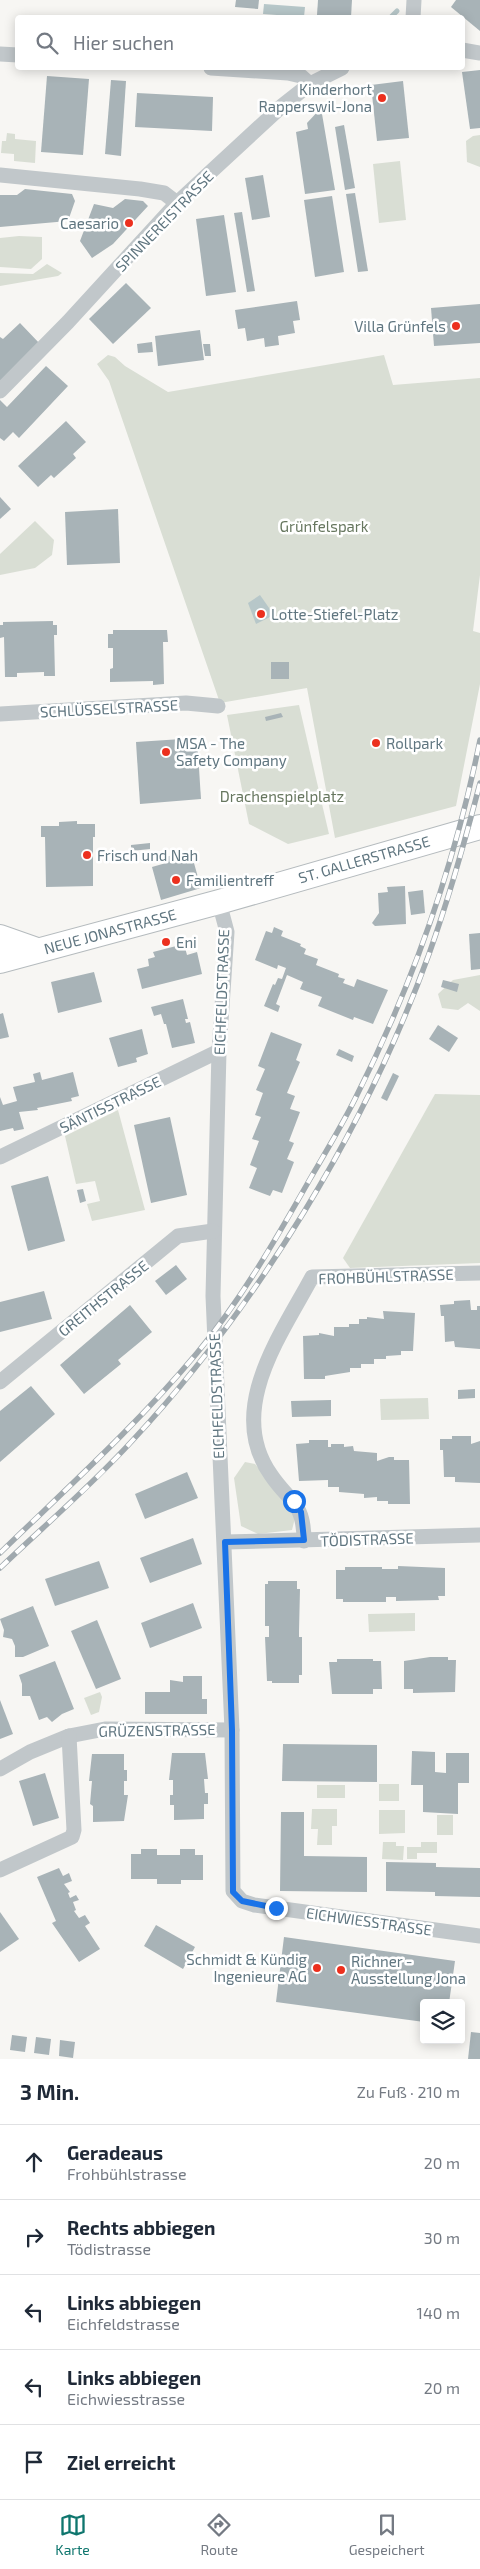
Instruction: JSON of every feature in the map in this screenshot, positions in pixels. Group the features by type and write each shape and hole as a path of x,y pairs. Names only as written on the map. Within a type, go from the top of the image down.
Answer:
{"main road":[{"name":"ST. GALLERSTRASSE","path":"219,902 480,826"},
{"name":"NEUE JONASTRASSE","path":"0,961 219,902"},
{"path":"0,937 37,950"}],"street":[{"path":"413,15 414,0"},
{"path":"465,50 480,53"},
{"path":"0,54 15,55"},
{"path":"241,70 288,73 301,76 310,84"},
{"name":"SPINNEREISTRASSE","path":"0,391 68,322 177,203 282,106 310,84 338,70"},
{"path":"0,175 140,189 164,193 177,203"},
{"name":"SCHLÜSSELSTRASSE","path":"0,714 186,703 218,706"},
{"name":"EICHFELDSTRASSE","path":"219,902 227,932 219,1051 213,1231 215,1374 225,1542 232,1730 233,1892"},
{"name":"SÄNTISSTRASSE","path":"0,1157 219,1051"},
{"name":"GREITHSTRASSE","path":"0,1382 178,1236 213,1231"},
{"name":"FROHBÜHLSTRASSE","path":"304,1540 301,1512 264,1463 255,1435 254,1410 262,1372 312,1277 480,1273"},
{"name":"TÖDISTRASSE","path":"225,1542 480,1535"},
{"name":"GRÜZENSTRASSE","path":"0,1769 30,1752 69,1736 105,1729 232,1730"},
{"path":"0,1870 72,1837 74,1830 69,1736"},
{"name":"EICHWIESSTRASSE","path":"233,1892 242,1901 254,1906 480,1936"}],"green space":[{"path":"7,133 15,134 15,139 36,141 35,163 14,161 14,154 1,153 2,141 6,141"},
{"path":"480,135 480,167 467,162 466,141 473,136"},
{"path":"400,161 406,220 379,223 373,164"},
{"path":"19,236 42,237 42,259 31,269 0,267 0,238"},
{"path":"47,264 62,273 58,276 0,286 0,273 33,274"},
{"name":"Grünfelspark","path":"108,355 115,357 125,366 168,392 384,355 393,385 480,378 480,575 473,631 480,633 480,684 456,806 335,838 307,688 220,703 109,381 97,364"},
{"path":"35,521 54,540 52,555 35,568 0,575 0,554"},
{"name":"Drachenspielplatz","path":"299,705 329,834 288,844 249,824 227,715"},
{"path":"480,975 480,1011 468,1003 458,1010 442,1008 438,994 453,980"},
{"path":"435,1094 480,1095 480,1263 350,1268 343,1258"},
{"path":"118,1110 145,1210 92,1221 87,1204 100,1201 95,1181 76,1184 65,1136"},
{"path":"428,1398 429,1419 381,1420 380,1399"},
{"path":"245,1462 255,1464 291,1505 295,1518 292,1530 258,1534 241,1526 234,1478"},
{"path":"415,1613 415,1631 369,1632 368,1614"},
{"path":"100,1692 102,1697 99,1712 91,1715 84,1698"},
{"path":"379,1784 399,1784 399,1801 379,1801"},
{"path":"317,1785 345,1785 345,1798 317,1798"},
{"path":"312,1809 337,1809 337,1826 332,1826 332,1845 317,1845 318,1829 311,1829"},
{"path":"379,1810 405,1810 405,1833 379,1834"},
{"path":"437,1815 453,1815 453,1835 437,1835"},
{"path":"383,1842 396,1842 396,1846 404,1846 403,1860 382,1859"},
{"path":"421,1842 437,1842 437,1853 417,1853 417,1859 407,1859 407,1847 421,1847"}],"shaded area":[{"path":"264,4 305,7 304,15 263,14"},
{"path":"260,595 274,615 256,624 248,603"}],"building":[{"path":"236,0 259,0 258,9 235,7"},
{"path":"318,0 352,0 351,15 317,15"},
{"path":"456,0 480,0 480,31 465,19 465,15 461,15 451,7"},
{"path":"480,70 480,128 470,129 462,72"},
{"path":"47,76 89,79 83,155 41,152"},
{"path":"111,80 126,81 121,156 105,154"},
{"name":"Kinderhort Rapperswil-Jona","path":"403,81 409,138 377,141 371,85"},
{"path":"137,93 213,97 212,131 135,127"},
{"path":"321,108 335,190 305,194 296,132 308,129 307,123"},
{"path":"344,125 355,188 345,190 335,127"},
{"path":"263,175 270,217 252,220 245,178"},
{"path":"25,189 72,194 75,201 68,221 0,227 0,195 17,195"},
{"path":"355,193 368,271 358,272 346,194"},
{"path":"332,196 344,272 315,277 304,200"},
{"path":"125,199 143,201 148,206 113,244 92,258 80,241 94,204 113,208"},
{"path":"242,212 255,291 247,292 234,213"},
{"path":"224,215 236,292 206,296 196,219"},
{"path":"126,283 151,308 113,344 89,319"},
{"path":"297,301 300,320 293,321 295,333 278,336 279,345 265,347 264,338 247,341 245,328 238,329 235,310"},
{"name":"Villa Grünfels","path":"480,304 480,343 434,346 431,308"},
{"path":"20,323 40,344 0,383 0,337 3,339"},
{"path":"200,330 204,360 158,366 155,336"},
{"path":"152,342 153,352 138,353 137,344"},
{"path":"203,344 210,344 211,356 205,356"},
{"path":"46,366 68,386 19,438 13,432 4,441 0,438 0,400 7,407"},
{"path":"66,421 86,442 73,454 76,458 54,478 51,475 38,487 18,466"},
{"path":"0,497 11,509 0,519"},
{"path":"118,509 120,563 67,565 65,512"},
{"path":"53,621 53,625 57,625 57,635 54,635 55,676 44,676 44,672 17,673 17,677 5,677 4,637 0,638 0,625 3,625 3,622"},
{"path":"113,630 167,630 168,642 163,642 164,684 153,685 153,681 110,682 110,669 113,668 113,648 108,648 108,634 113,634"},
{"path":"271,662 289,662 289,679 271,679"},
{"path":"281,713 283,717 266,721 265,717"},
{"path":"197,738 201,799 140,804 136,742"},
{"path":"77,821 77,824 95,824 95,837 93,837 93,886 46,887 45,837 41,837 41,826 59,826 59,822"},
{"path":"150,843 150,849 131,851 131,845"},
{"path":"178,854 180,859 192,856 201,888 161,900 152,867 166,863 165,857"},
{"path":"405,886 406,924 375,926 372,923 379,913 378,893 388,892 387,887"},
{"path":"423,890 425,913 411,915 408,892"},
{"path":"274,927 283,931 281,936 301,944 300,946 306,949 304,954 318,959 316,965 339,974 338,977 345,979 343,983 354,987 357,979 388,990 373,1024 354,1017 353,1020 318,1006 322,997 300,989 303,982 287,975 276,1004 280,1006 278,1012 264,1006 273,984 275,985 278,978 282,979 286,968 278,965 277,969 255,960 266,931 272,933"},
{"path":"480,933 480,969 471,970 469,934"},
{"path":"184,944 187,955 197,952 202,974 142,989 137,969 149,966 148,959 155,957 153,952"},
{"path":"94,972 102,1002 58,1013 51,982"},
{"path":"443,980 459,984 457,992 441,987"},
{"path":"183,999 188,1019 185,1019 186,1023 190,1022 195,1043 172,1048 166,1024 164,1024 161,1014 154,1016 151,1007"},
{"path":"3,1013 9,1037 0,1039 0,1014"},
{"path":"438,1025 458,1038 449,1052 429,1039"},
{"path":"142,1029 148,1054 136,1058 137,1062 118,1067 109,1038"},
{"path":"271,1032 302,1044 296,1060 300,1062 287,1093 295,1096 290,1109 300,1112 289,1141 294,1143 287,1159 294,1162 282,1193 273,1190 270,1196 249,1188 257,1168 250,1165 259,1141 252,1139 261,1117 255,1115 263,1093 256,1090 265,1069 258,1066"},
{"path":"339,1049 354,1056 352,1062 336,1055"},
{"path":"40,1072 42,1080 73,1072 79,1096 71,1098 72,1101 37,1108 38,1110 19,1112 24,1129 14,1131 13,1128 0,1131 0,1097 3,1105 17,1101 13,1087 35,1082 33,1074"},
{"path":"393,1073 399,1076 387,1101 381,1098"},
{"path":"170,1117 187,1195 151,1203 134,1125"},
{"path":"48,1176 65,1241 28,1251 11,1186"},
{"path":"83,1189 86,1201 80,1203 77,1190"},
{"path":"176,1265 187,1279 166,1295 155,1281"},
{"path":"44,1291 52,1319 0,1332 0,1302"},
{"path":"470,1300 471,1310 477,1310 477,1306 480,1306 480,1349 455,1347 454,1341 445,1342 444,1316 441,1316 440,1305 454,1304 454,1301"},
{"path":"130,1305 152,1332 118,1360 121,1364 84,1394 60,1365"},
{"path":"383,1311 415,1313 413,1351 401,1351 401,1355 386,1356 386,1359 374,1359 374,1364 361,1364 361,1368 350,1368 350,1372 325,1376 325,1379 304,1379 303,1336 319,1335 319,1333 334,1336 334,1327 349,1327 349,1324 359,1324 359,1319 367,1319 367,1317 384,1319"},
{"path":"31,1386 55,1414 0,1462 0,1411"},
{"path":"475,1389 475,1398 458,1399 458,1390"},
{"path":"331,1400 331,1416 292,1417 291,1401"},
{"path":"452,1436 471,1436 471,1444 480,1441 480,1483 455,1482 455,1477 444,1477 443,1450 440,1450 440,1439 452,1439"},
{"path":"309,1440 328,1440 328,1447 331,1447 331,1444 344,1444 344,1447 353,1446 354,1451 377,1453 377,1461 389,1457 394,1457 394,1460 409,1460 410,1504 388,1504 388,1501 377,1501 377,1497 364,1498 364,1494 339,1492 339,1487 328,1487 328,1480 299,1481 296,1444 309,1443"},
{"path":"187,1472 198,1498 145,1519 135,1494"},
{"path":"193,1538 202,1564 150,1583 140,1558"},
{"path":"99,1561 109,1588 55,1606 45,1579"},
{"path":"398,1566 445,1568 445,1596 438,1596 439,1600 396,1601 396,1597 386,1597 386,1602 343,1602 343,1599 336,1599 336,1570 345,1570 345,1567 398,1569"},
{"path":"268,1581 297,1581 297,1589 300,1589 299,1637 302,1637 302,1675 299,1675 299,1683 272,1683 272,1681 267,1681 265,1637 269,1637 269,1626 265,1626 265,1584 268,1584"},
{"path":"193,1603 202,1628 150,1648 141,1623"},
{"path":"33,1606 49,1646 23,1657 15,1657 15,1646 12,1639 3,1637 4,1630 0,1619"},
{"path":"97,1620 121,1679 96,1689 71,1631"},
{"path":"430,1657 448,1657 448,1660 456,1660 455,1692 413,1693 413,1689 404,1689 404,1661"},
{"path":"337,1659 373,1659 373,1661 381,1661 382,1689 373,1689 373,1694 332,1694 329,1662 337,1662"},
{"path":"55,1661 74,1709 62,1714 52,1722 47,1717 39,1720 30,1696 22,1696 22,1684 19,1675"},
{"path":"183,1676 202,1676 202,1699 207,1699 207,1714 145,1714 145,1692 170,1692 170,1680 183,1682"},
{"path":"0,1700 13,1734 0,1739"},
{"path":"283,1744 377,1745 377,1782 282,1781"},
{"path":"412,1751 435,1752 435,1772 446,1773 446,1753 469,1753 469,1783 458,1783 458,1814 423,1812 423,1785 411,1785"},
{"path":"172,1753 205,1753 208,1779 204,1779 205,1793 208,1793 208,1804 204,1804 204,1819 174,1820 174,1805 170,1805 170,1795 173,1795 173,1780 169,1780"},
{"path":"92,1754 124,1754 124,1770 127,1770 127,1781 124,1781 124,1795 128,1795 124,1821 93,1822 93,1806 90,1804 92,1781 89,1781"},
{"path":"45,1773 59,1818 33,1826 19,1781"},
{"path":"281,1812 304,1812 304,1856 367,1857 367,1892 280,1891"},
{"path":"141,1849 157,1849 157,1855 180,1855 180,1849 195,1849 195,1855 203,1855 203,1880 181,1880 181,1884 157,1884 157,1879 131,1879 131,1854 141,1854"},
{"path":"386,1862 436,1863 436,1867 480,1868 480,1897 435,1896 435,1892 386,1891"},
{"path":"59,1868 63,1876 69,1873 72,1881 64,1884 70,1892 68,1893 70,1898 76,1895 79,1900 73,1902 76,1910 74,1911 79,1918 85,1915 90,1923 85,1926 100,1949 79,1962 52,1923 56,1921 37,1877"},
{"path":"0,1912 19,1939 0,1952"},
{"path":"156,1925 195,1947 183,1969 144,1946"},
{"path":"284,1937 455,1961 450,1999 420,1999 420,2021 276,2002"},
{"path":"471,2032 480,2033 480,2059 468,2059"},
{"path":"12,2035 27,2037 25,2052 10,2050"},
{"path":"36,2037 51,2039 49,2055 34,2053"},
{"path":"60,2040 75,2042 73,2058 59,2056"}],"waterway":[{"path":"393,15 397,11"}],"railway":[{"path":"0,1553 101,1456 174,1380 228,1312 284,1224 339,1130 395,1013 430,924 458,833 480,740"},
{"path":"0,1568 100,1474 178,1389 222,1333 265,1273 304,1212 341,1148 374,1084 404,1019 443,912 463,848 480,783"}],"place":[{"name":"Kinderhort Rapperswil-Jona","path":"382,98"},
{"name":"Caesario","path":"129,223"},
{"name":"Villa Grünfels","path":"456,326"},
{"name":"Lotte-Stiefel-Platz","path":"261,614"},
{"name":"Rollpark","path":"376,743"},
{"name":"MSA - The Safety Company","path":"166,752"},
{"name":"Frisch und Nah","path":"87,855"},
{"name":"Familientreff","path":"176,880"},
{"name":"Eni","path":"166,942"},
{"name":"Schmidt & Kündig Ingenieure AG","path":"317,1968"},
{"name":"Richner - Ausstellung Jona","path":"341,1970"}],"route":[{"path":"276,1908 254,1906 242,1901 233,1892 232,1730 225,1542 304,1540 304,1524 301,1512 294,1501"}]}
